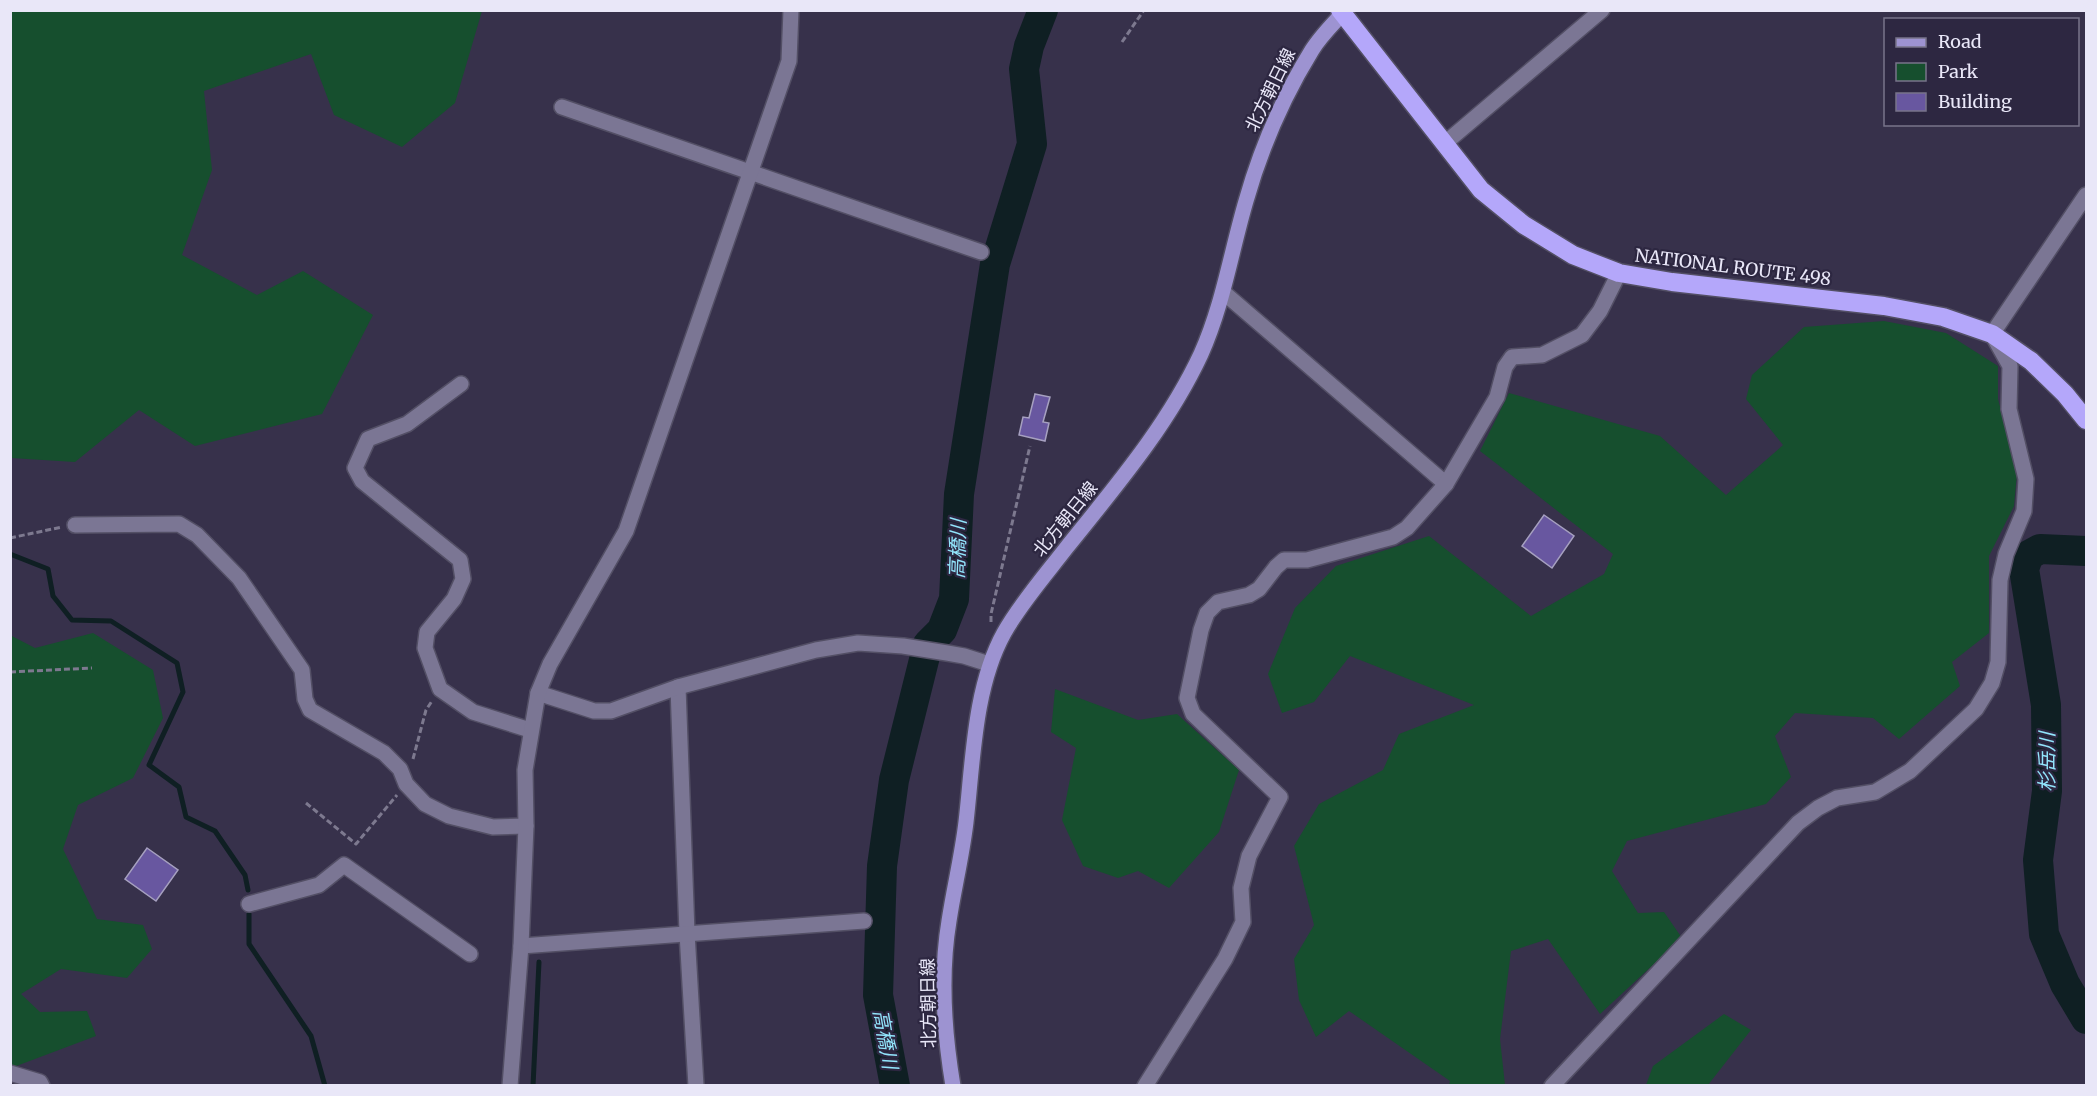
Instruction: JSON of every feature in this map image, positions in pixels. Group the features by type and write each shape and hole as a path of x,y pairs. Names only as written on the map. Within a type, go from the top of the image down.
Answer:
{"highway":[{"name":"NATIONAL ROUTE 498","path":"1341,12 1481,190 1524,225 1573,255 1619,273 1672,282 1884,306 1942,316 1992,334 2031,361 2065,394 2086,420"}],"main road":[{"name":"北方朝日線","path":"953,1086 947,1048 944,981 948,923 963,844 981,698 989,664 1005,632 1046,574 1123,477 1168,413 1199,357 1213,326 1246,199 1273,122 1313,47 1341,12"}],"street":[{"path":"510,1086 521,946 526,826 525,770 538,693 550,664 626,531 789,61 792,10"},
{"path":"1444,144 1602,10"},
{"path":"561,106 981,252"},
{"path":"1552,1086 1798,823 1818,808 1837,798 1875,792 1911,771 1976,709 1992,683 1998,662 2000,580 2006,554 2024,510 2026,479 2009,409 2010,366 1992,334 2086,195"},
{"path":"1145,1086 1230,950 1243,922 1241,888 1249,856 1280,797 1193,714 1186,698 1207,613 1218,602 1249,595 1259,589 1276,567 1284,561 1307,560 1393,537 1407,528 1446,484 1497,397 1504,368 1512,357 1542,355 1582,335 1600,311 1619,273"},
{"path":"1223,292 1446,484"},
{"path":"461,384 407,423 368,439 355,468 362,481 460,560 463,579 454,599 427,632 425,648 440,689 473,712 530,730"},
{"path":"75,525 179,525 197,535 239,578 302,670 305,699 310,710 384,753 400,770 406,784 425,804 449,816 493,827 526,826"},
{"path":"538,693 594,711 611,711 678,687 822,649 858,643 903,646 947,653 989,664"},
{"path":"678,687 687,933 696,1086"},
{"path":"249,904 319,885 344,865 470,954"},
{"path":"521,946 864,921"},
{"path":"10,1073 40,1082 42,1086"}],"path":[{"path":"1122,42 1144,10"},
{"path":"991,624 991,614 1030,446"},
{"path":"10,538 75,525"},
{"path":"10,672 92,668"},
{"path":"306,803 356,844 406,784 426,710 440,689"}],"green space":[{"path":"10,11 482,11 455,103 402,147 334,115 311,54 204,91 212,170 182,255 257,295 303,271 373,315 322,414 195,446 139,410 75,462 11,458"},
{"path":"1884,321 1946,333 1998,366 1998,399 2017,473 2014,506 1989,556 1989,633 1952,662 1960,686 1899,739 1873,718 1795,713 1775,736 1791,777 1766,804 1627,841 1612,871 1638,913 1664,912 1682,938 1600,1014 1548,939 1511,951 1500,1039 1505,1085 1449,1085 1450,1081 1349,1011 1316,1037 1299,1000 1294,959 1314,925 1294,846 1319,804 1383,770 1399,734 1474,705 1350,656 1314,702 1282,713 1268,674 1295,608 1336,566 1429,536 1531,616 1604,574 1613,554 1480,451 1509,393 1660,436 1726,495 1783,445 1746,399 1752,375 1804,327"},
{"path":"93,633 153,670 163,718 133,778 78,805 63,849 97,919 143,925 152,949 127,978 61,969 21,994 40,1012 87,1011 96,1036 11,1068 10,635 35,648"},
{"path":"1055,689 1138,720 1177,714 1239,770 1219,832 1169,888 1138,871 1118,878 1083,866 1062,820 1076,748 1051,732"},
{"path":"1724,1014 1751,1030 1708,1085 1646,1085 1653,1066"}],"building":[{"path":"1035,394 1050,397 1043,422 1049,423 1045,441 1019,435 1023,417 1029,418"},
{"path":"1544,515 1574,536 1552,568 1522,546"},
{"path":"147,848 178,870 156,901 125,879"}],"waterway":[{"name":"高橋川","path":"895,1086 878,995 882,866 894,780 928,644 942,630 954,599 959,494 995,264 1032,144 1024,69 1029,46 1043,10"},
{"name":"杉岳川","path":"2086,551 2040,549 2029,555 2024,569 2046,705 2047,791 2038,860 2044,934 2065,984 2086,1019"},
{"path":"10,554 48,569 53,596 72,620 111,621 177,663 183,692 149,765 179,787 186,817 215,831 245,875 248,890"},
{"path":"249,914 249,944 311,1036 325,1086"},
{"path":"533,1086 539,962"}]}
